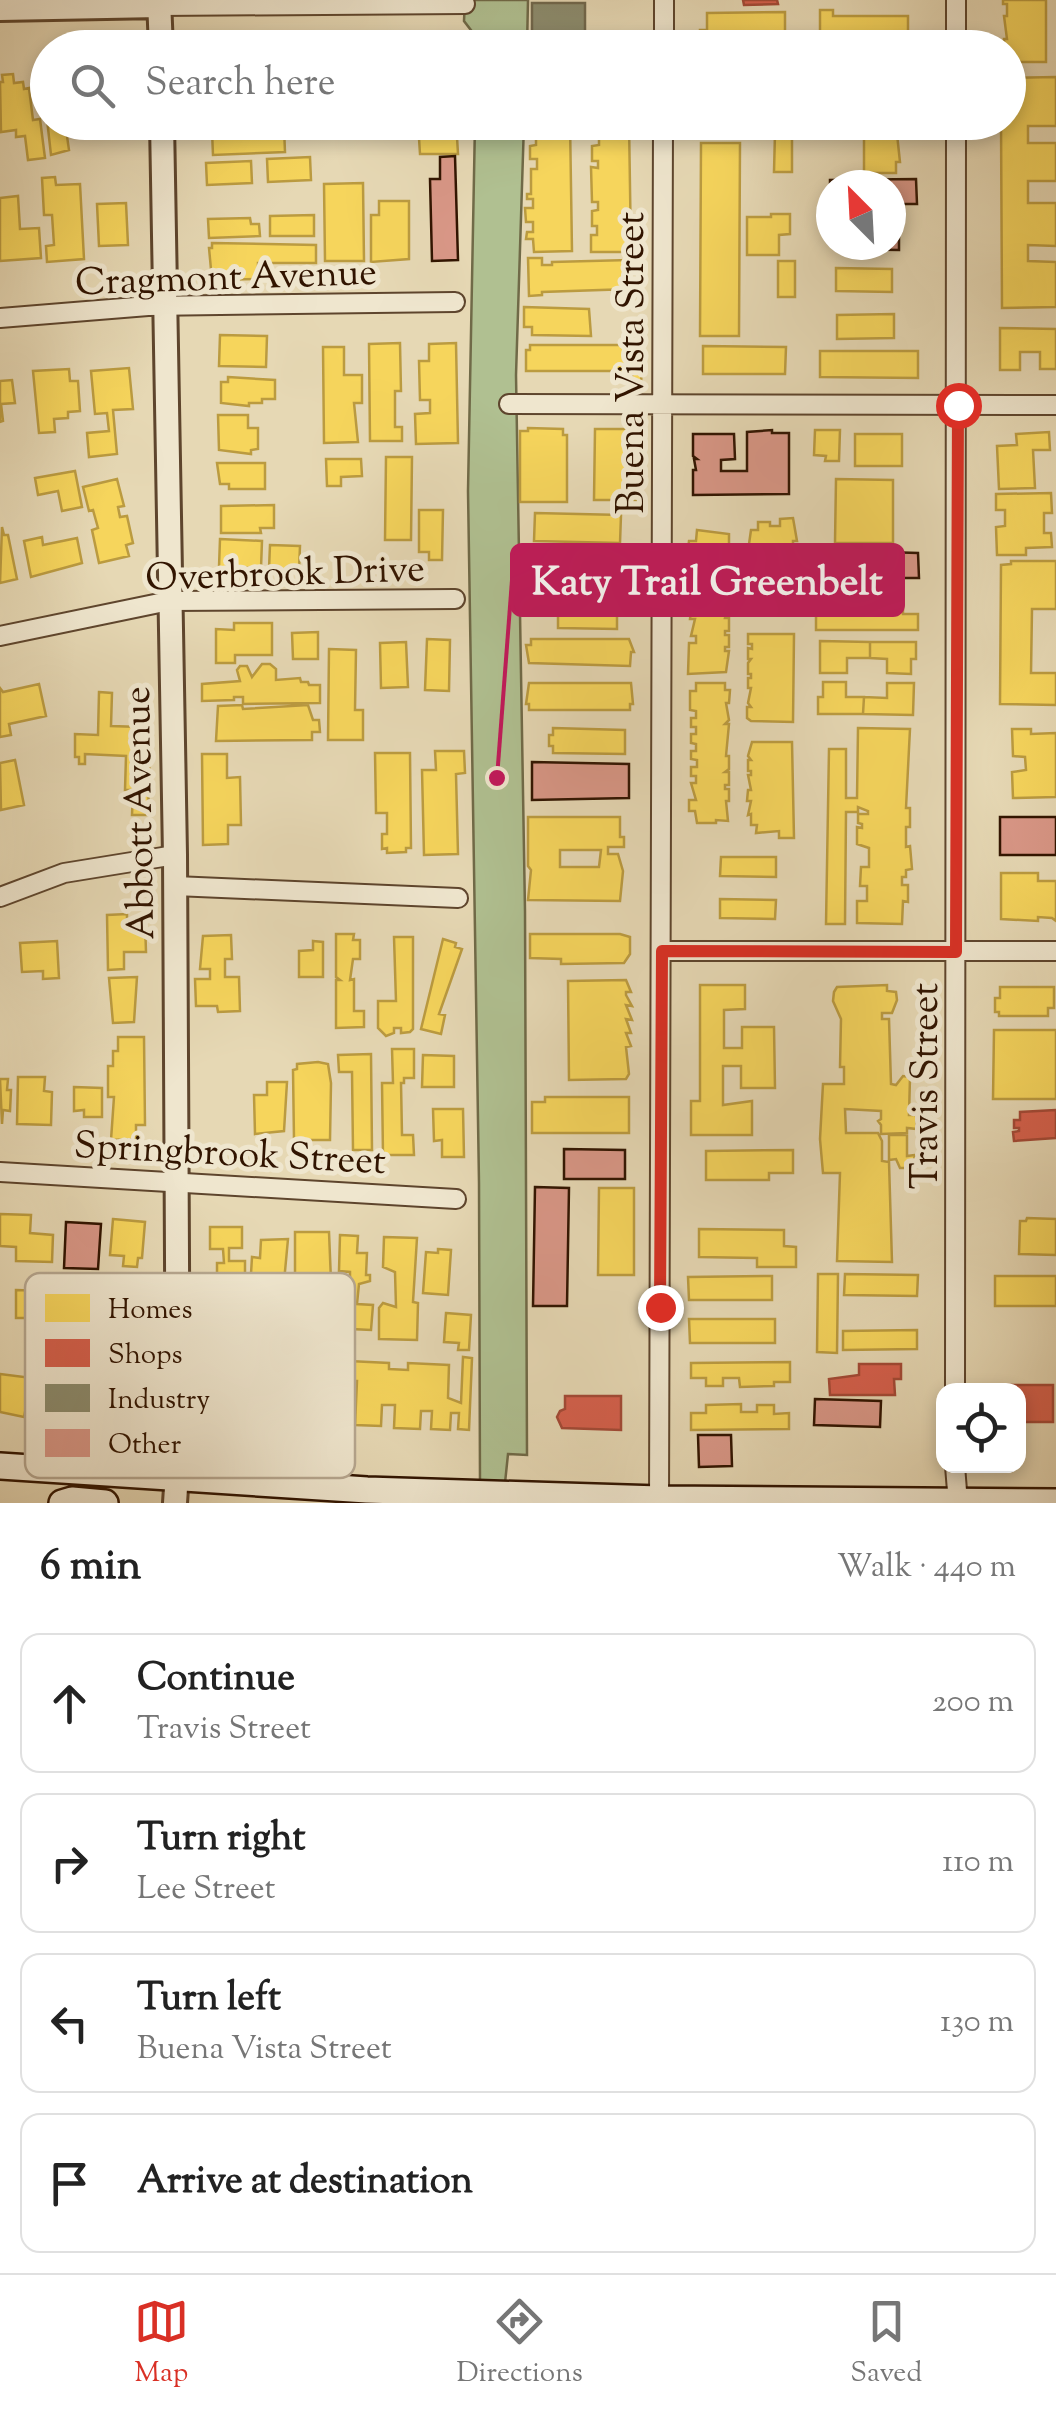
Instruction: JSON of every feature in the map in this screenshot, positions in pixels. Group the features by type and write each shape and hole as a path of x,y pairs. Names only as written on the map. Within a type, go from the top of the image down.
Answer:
{"main road":[{"path":"0,1466 25,1467"},
{"path":"195,1478 367,1497 1056,1502"},
{"path":"67,1502 105,1503"}],"street":[{"path":"664,0 664,30"},
{"path":"956,0 956,30"},
{"path":"0,9 159,3 465,4"},
{"path":"159,3 160,30"},
{"name":"Abbott Avenue","path":"162,140 175,886 176,1273"},
{"name":"Buena Vista Street","path":"659,1501 664,140"},
{"name":"Travis Street","path":"955,1383 956,140"},
{"name":"Cragmont Avenue","path":"0,318 164,306 455,302"},
{"path":"509,404 1056,405"},
{"name":"Overbrook Drive","path":"0,636 169,601 455,599"},
{"path":"0,897 64,873 174,855"},
{"path":"175,886 458,898"},
{"path":"662,951 1056,952"},
{"name":"Springbrook Street","path":"0,1172 456,1198"},
{"path":"956,1473 958,1503"},
{"name":"Abbott Avenue","path":"175,1503 177,1478"}],"green space":[{"path":"465,0 528,0 527,30 471,30 464,21"},
{"path":"475,140 523,140 516,375 525,911 527,1455 508,1454 505,1483 480,1484 479,1183 468,491"}],"building: Homes":[{"path":"1003,0 1046,0 1046,62 1026,62 1026,30 1006,30 1007,4"},
{"path":"820,10 833,10 833,16 908,16 908,30 820,30"},
{"path":"785,12 785,30 707,30 707,13"},
{"path":"13,74 14,83 23,82 24,89 29,88 30,140 43,140 45,158 28,160 25,136 16,137 16,130 1,132 2,75"},
{"path":"1056,77 1056,126 1028,126 1028,143 1056,143 1056,181 1028,181 1028,203 1056,203 1056,246 1028,245 1028,261 1056,262 1056,307 1002,308 1001,140 1026,140 1026,78"},
{"path":"49,140 68,140 69,150 51,155"},
{"path":"212,140 284,140 285,152 213,155"},
{"path":"419,140 457,140 458,154 420,154"},
{"path":"536,140 570,140 572,251 534,252 533,239 526,239 527,232 533,232 533,222 526,222 525,208 533,208 533,199 527,199 527,194 531,194 531,169 537,169 537,159 530,159 530,146 536,145"},
{"path":"599,140 629,140 631,252 591,252 591,235 597,235 597,226 592,226 592,211 598,210 598,202 592,202 591,167 598,168 598,161 592,161 592,146 599,145"},
{"path":"775,140 792,140 792,172 774,172"},
{"path":"864,140 898,140 900,162 896,162 896,170 864,170"},
{"path":"701,143 740,143 739,336 700,336"},
{"path":"310,157 311,180 268,182 267,159"},
{"path":"251,161 252,183 207,185 206,163"},
{"path":"55,177 56,185 80,184 84,259 47,262 46,246 54,245 52,215 44,215 42,178"},
{"path":"363,183 364,261 325,261 324,184"},
{"path":"18,196 20,229 39,228 41,258 0,261 0,198"},
{"path":"379,201 409,201 409,259 371,262 371,215 379,215"},
{"path":"126,203 128,245 99,246 97,204"},
{"path":"790,214 790,234 779,235 779,255 747,255 747,217"},
{"path":"314,215 314,236 270,236 270,216"},
{"path":"250,218 251,224 259,224 260,236 209,238 208,219"},
{"path":"212,243 316,245 316,263 258,263 258,279 212,280"},
{"path":"528,258 542,258 542,265 629,260 630,289 542,292 529,296"},
{"path":"778,261 795,261 795,297 778,297"},
{"path":"836,268 892,269 892,292 836,291"},
{"path":"524,307 589,309 591,336 532,335 532,327 524,327"},
{"path":"894,314 894,338 837,339 837,315"},
{"path":"1000,328 1056,329 1056,369 1040,369 1040,352 1020,352 1020,370 1000,370"},
{"path":"220,335 267,336 266,367 219,366"},
{"path":"400,343 401,391 395,391 395,427 402,427 402,441 370,441 369,344"},
{"path":"456,343 458,443 416,444 415,414 430,413 430,400 420,400 419,361 429,361 429,344"},
{"path":"530,345 634,345 634,365 642,365 641,384 632,383 632,371 526,371 526,350 530,350"},
{"path":"703,346 786,347 785,374 703,374"},
{"path":"323,347 344,347 344,375 362,375 362,403 354,403 358,442 324,443"},
{"path":"820,351 918,351 918,378 820,377"},
{"path":"129,368 133,409 113,410 117,454 89,457 87,433 109,431 107,413 95,414 91,371"},
{"path":"69,369 70,381 78,381 80,411 68,412 68,418 54,419 55,432 39,433 33,371"},
{"path":"228,377 275,380 275,399 262,399 262,403 249,406 221,403 221,382 228,382"},
{"path":"12,380 15,403 1,404 0,422 0,381"},
{"path":"218,415 248,415 248,428 258,428 258,449 251,450 251,454 219,450"},
{"path":"563,429 563,435 567,435 567,502 520,502 520,431"},
{"path":"595,429 631,429 631,435 637,435 636,500 594,500"},
{"path":"815,430 840,430 839,461 825,461 826,456 814,455"},
{"path":"1049,432 1050,450 1033,450 1035,488 999,489 997,446 1017,445 1016,434"},
{"path":"855,434 902,434 902,466 855,466"},
{"path":"386,457 412,457 411,540 385,540"},
{"path":"326,459 361,459 362,476 341,477 341,486 327,486"},
{"path":"217,463 265,463 265,489 229,489 229,484 220,484"},
{"path":"75,471 82,507 62,511 58,491 38,495 35,478"},
{"path":"117,479 124,506 118,507 120,517 127,516 133,543 126,545 129,556 99,563 92,530 98,528 83,487"},
{"path":"836,479 893,480 893,543 835,543"},
{"path":"1051,493 1052,513 1044,513 1044,533 1051,533 1052,547 1026,548 1026,555 997,555 996,527 1005,526 1005,510 996,510 996,494"},
{"path":"274,505 274,528 260,528 261,533 221,533 221,506"},
{"path":"419,510 443,510 442,560 429,560 429,552 419,552"},
{"path":"535,513 621,515 620,543 534,541"},
{"path":"793,518 797,541 793,541 793,615 751,615 751,530 758,530 758,522 780,526 780,519"},
{"path":"2,527 4,535 8,535 17,579 0,583"},
{"path":"697,530 729,534 729,547 725,547 729,554 725,570 729,570 725,586 729,586 729,598 725,598 729,602 725,618 729,618 729,631 725,631 729,635 729,647 725,647 729,651 726,672 688,674 689,643 696,643 696,636 691,636 695,619 690,619 696,603 690,603 695,586 689,586 690,577 695,577 690,561 695,561 695,550 688,549 689,541 696,541"},
{"path":"42,537 43,545 77,538 82,563 31,577 24,541"},
{"path":"220,539 262,541 261,568 219,567"},
{"path":"270,545 300,546 299,570 269,569"},
{"path":"1011,561 1056,561 1056,609 1032,609 1031,673 1056,673 1056,705 1000,704 1001,565"},
{"path":"832,594 850,595 850,609 885,614 885,595 903,595 903,614 918,614 918,630 816,630 816,613 832,613"},
{"path":"558,601 617,601 617,629 558,628"},
{"path":"234,623 272,623 272,655 235,655 235,663 216,663 216,629 234,630"},
{"path":"318,632 318,659 293,659 292,633"},
{"path":"748,634 794,634 793,722 747,718 747,707 751,707 748,648 752,649"},
{"path":"427,639 450,640 449,691 425,690"},
{"path":"531,639 629,639 634,652 630,666 529,663 526,645 531,645"},
{"path":"820,641 870,642 870,658 847,658 847,673 820,673"},
{"path":"406,642 408,687 381,688 380,643"},
{"path":"870,642 916,642 911,674 887,673 887,659 870,658"},
{"path":"329,649 356,650 355,710 363,710 363,740 328,740"},
{"path":"262,664 276,669 276,680 300,678 309,685 320,685 320,703 243,704 243,697 202,701 202,684 240,681 240,666 247,666 252,677"},
{"path":"823,682 846,682 846,697 864,697 863,714 818,714"},
{"path":"529,683 631,683 633,704 630,710 529,710"},
{"path":"696,683 725,683 725,690 730,690 726,703 729,720 725,724 729,724 729,769 725,772 729,772 729,785 725,785 729,789 728,821 697,823 695,811 689,811 689,800 696,800 691,783 696,783 696,776 691,776 691,767 697,767 697,760 691,759 691,751 696,751 696,744 691,743 691,734 696,734 696,727 691,727 691,718 696,718 696,711 690,710 690,691 696,691"},
{"path":"887,683 914,683 913,715 863,714 864,697 887,698"},
{"path":"39,684 46,716 9,724 11,735 0,737 0,688 3,692"},
{"path":"99,692 112,693 111,726 140,727 139,745 150,746 148,815 132,815 133,790 125,790 126,756 85,754 85,764 79,764 79,757 75,757 75,734 98,735"},
{"path":"242,705 243,709 308,705 313,720 319,720 320,732 312,732 312,740 216,741 218,706"},
{"path":"553,728 625,730 625,754 553,753 549,735 553,735"},
{"path":"858,728 910,729 906,808 910,808 910,827 906,827 906,847 910,846 912,869 902,877 902,885 908,885 908,902 903,901 902,924 857,923 857,901 867,901 867,886 860,886 861,867 869,867 869,848 857,844 857,827 862,828 858,814 868,811 858,807 858,812 846,812 845,924 826,924 829,749 846,749 846,798 857,798"},
{"path":"1012,729 1031,729 1031,734 1056,733 1056,797 1013,798 1012,772 1026,770 1025,757 1013,756"},
{"path":"752,742 792,742 794,838 779,838 779,831 756,833 757,825 751,825 751,801 747,801 751,790 748,756"},
{"path":"435,751 464,751 465,773 456,774 458,854 424,855 422,770 436,770"},
{"path":"375,753 410,753 411,848 406,848 406,852 387,853 387,848 382,849 387,813 376,813"},
{"path":"202,754 227,754 227,778 240,777 241,825 228,825 228,844 203,845"},
{"path":"15,760 24,805 1,810 0,763"},
{"path":"528,817 620,817 624,847 608,847 608,854 618,854 623,871 620,901 528,900","holes":["560,850 601,850 599,867 560,867"]},
{"path":"721,857 776,857 776,877 720,876"},
{"path":"1001,873 1038,873 1038,881 1056,881 1056,921 1038,917 1038,921 1001,919"},
{"path":"720,899 776,900 775,919 720,918"},
{"path":"127,914 127,922 145,922 146,952 124,952 124,969 108,970 107,915"},
{"path":"336,934 354,934 353,940 360,940 360,959 353,959 350,980 354,979 354,1011 364,1011 364,1027 336,1028 336,980 340,980 336,977"},
{"path":"530,934 620,934 630,937 630,954 624,963 561,964 561,959 530,958"},
{"path":"231,935 232,959 225,959 225,977 239,977 240,1011 218,1012 217,1006 196,1006 195,979 210,979 210,969 200,969 203,936"},
{"path":"394,937 413,937 413,1029 401,1033 401,1028 394,1028 394,1033 386,1036 378,1028 378,1001 396,1001"},
{"path":"443,939 462,949 439,1014 445,1015 441,1034 421,1029"},
{"path":"57,941 59,978 43,979 43,971 22,972 20,943"},
{"path":"313,941 323,942 323,977 299,977 299,951 313,950"},
{"path":"137,977 134,1022 113,1023 109,978"},
{"path":"626,980 631,992 626,995 632,1006 626,1005 632,1020 626,1019 631,1033 626,1033 631,1046 626,1047 629,1074 626,1079 569,1080 568,981"},
{"path":"700,985 745,985 745,1009 724,1010 724,1048 742,1048 742,1027 774,1027 775,1088 741,1088 741,1066 723,1066 723,1105 752,1101 752,1135 691,1135 691,1101 700,1101"},
{"path":"887,985 887,991 896,992 897,1000 892,1013 882,1013 882,1019 889,1019 891,1084 896,1085 903,1076 910,1077 909,1115 916,1115 917,1129 881,1134 881,1111 845,1109 846,1133 878,1133 882,1161 889,1162 892,1262 837,1261 840,1173 823,1173 820,1139 823,1084 844,1084 844,1067 840,1067 841,1019 833,1001 834,992 837,987"},
{"path":"1000,987 1054,987 1054,1008 1048,1008 1048,1016 999,1016 995,1012 995,998 1000,998"},
{"path":"994,1030 1056,1030 1056,1099 993,1099"},
{"path":"118,1037 144,1037 145,1125 136,1125 136,1139 111,1140 114,1097 108,1097 108,1066 113,1066"},
{"path":"392,1049 414,1049 414,1078 404,1078 401,1083 402,1135 413,1135 414,1155 383,1155 382,1083 393,1083"},
{"path":"371,1054 372,1150 353,1150 352,1072 339,1072 338,1055"},
{"path":"423,1055 454,1056 454,1087 422,1087"},
{"path":"297,1064 328,1064 331,1083 330,1140 294,1140 293,1070"},
{"path":"18,1077 45,1077 44,1091 52,1092 51,1125 17,1124"},
{"path":"0,1079 8,1079 7,1090 11,1090 10,1111 3,1110 2,1124"},
{"path":"267,1082 287,1082 284,1131 255,1134 254,1095 267,1095"},
{"path":"74,1087 102,1088 102,1117 84,1117 84,1110 74,1111"},
{"path":"545,1097 629,1097 629,1133 532,1133 532,1102 545,1102"},
{"path":"433,1109 463,1109 464,1157 442,1157 442,1140 434,1141"},
{"path":"889,1135 907,1135 907,1156 915,1155 912,1168 900,1168 896,1159 889,1160"},
{"path":"793,1150 793,1173 769,1173 769,1180 706,1180 706,1151"},
{"path":"599,1188 634,1188 634,1275 598,1275"},
{"path":"0,1214 31,1215 30,1233 53,1235 52,1262 16,1261 16,1247 0,1246"},
{"path":"113,1219 145,1222 142,1258 138,1258 137,1267 123,1266 124,1256 110,1255"},
{"path":"1056,1219 1056,1255 1019,1254 1020,1221"},
{"path":"210,1227 242,1227 242,1248 229,1248 229,1261 245,1261 245,1273 217,1273 217,1263 224,1263 223,1249 210,1249"},
{"path":"699,1229 784,1230 784,1246 796,1247 796,1267 757,1267 757,1258 699,1257"},
{"path":"295,1232 329,1232 331,1273 295,1273"},
{"path":"340,1235 358,1236 357,1253 367,1253 366,1275 370,1275 370,1281 359,1284 357,1304 373,1305 371,1330 355,1329 355,1273 339,1271"},
{"path":"384,1237 417,1238 413,1302 418,1303 417,1340 379,1339 379,1308 383,1303 396,1307 395,1272 383,1267"},
{"path":"288,1239 285,1273 251,1273 252,1257 260,1258 261,1240"},
{"path":"438,1249 451,1250 448,1295 423,1293 426,1252 438,1253"},
{"path":"818,1274 838,1274 837,1353 817,1352"},
{"path":"845,1274 918,1275 917,1296 844,1295"},
{"path":"772,1276 772,1300 689,1300 688,1277"},
{"path":"995,1276 1056,1276 1056,1306 995,1306"},
{"path":"16,1290 25,1290 25,1318 16,1318"},
{"path":"446,1313 471,1315 469,1350 458,1350 459,1343 444,1342"},
{"path":"689,1319 775,1319 775,1343 690,1343"},
{"path":"917,1330 917,1349 843,1350 843,1331"},
{"path":"463,1357 472,1358 469,1430 458,1429 459,1413 451,1413 450,1430 431,1429 432,1411 421,1411 420,1429 394,1428 395,1405 382,1405 381,1426 355,1425 355,1361 389,1363 389,1369 408,1370 408,1363 449,1365 448,1398 461,1403"},
{"path":"790,1362 790,1382 774,1382 774,1386 740,1387 739,1378 723,1378 723,1386 706,1386 706,1378 691,1378 691,1363"},
{"path":"0,1374 25,1377 24,1417 0,1412"},
{"path":"741,1404 741,1412 757,1412 757,1405 774,1405 774,1414 789,1413 789,1429 691,1430 691,1413 706,1413 706,1405"}],"building: Shops":[{"path":"743,0 777,0 778,4 744,5"},
{"path":"1056,1110 1056,1138 1014,1141 1013,1132 1019,1128 1014,1128 1014,1120 1020,1120 1020,1112"},
{"path":"859,1364 901,1364 901,1379 894,1379 895,1395 830,1395 829,1379 859,1375"},
{"path":"1026,1385 1053,1385 1053,1422 1026,1422"},
{"path":"565,1396 621,1396 621,1430 562,1428 557,1417 565,1409"}],"building: Industry":[{"path":"532,3 585,3 585,30 532,30"}],"building: Other":[{"path":"455,156 458,260 432,261 430,179 440,179 440,157"},
{"path":"906,179 916,179 917,204 906,204"},
{"path":"747,432 789,433 789,494 693,495 697,459 693,456 693,434 734,434 735,459 721,460 721,471 747,471"},
{"path":"816,553 918,553 919,578 903,578 903,587 885,587 885,572 863,572 863,577 849,577 849,588 832,588 832,571 816,571"},
{"path":"532,762 629,764 629,798 532,800"},
{"path":"1000,817 1056,817 1056,855 1000,855"},
{"path":"564,1149 625,1150 625,1179 564,1179"},
{"path":"535,1187 569,1188 567,1306 533,1306"},
{"path":"66,1222 101,1224 98,1269 64,1268"},
{"path":"815,1399 881,1401 880,1427 814,1425"},
{"path":"698,1435 731,1435 732,1466 699,1467"}],"place":[{"name":"Katy Trail Greenbelt","path":"497,778"}],"route":[{"path":"660,1307 662,951 956,952 958,405"}]}
